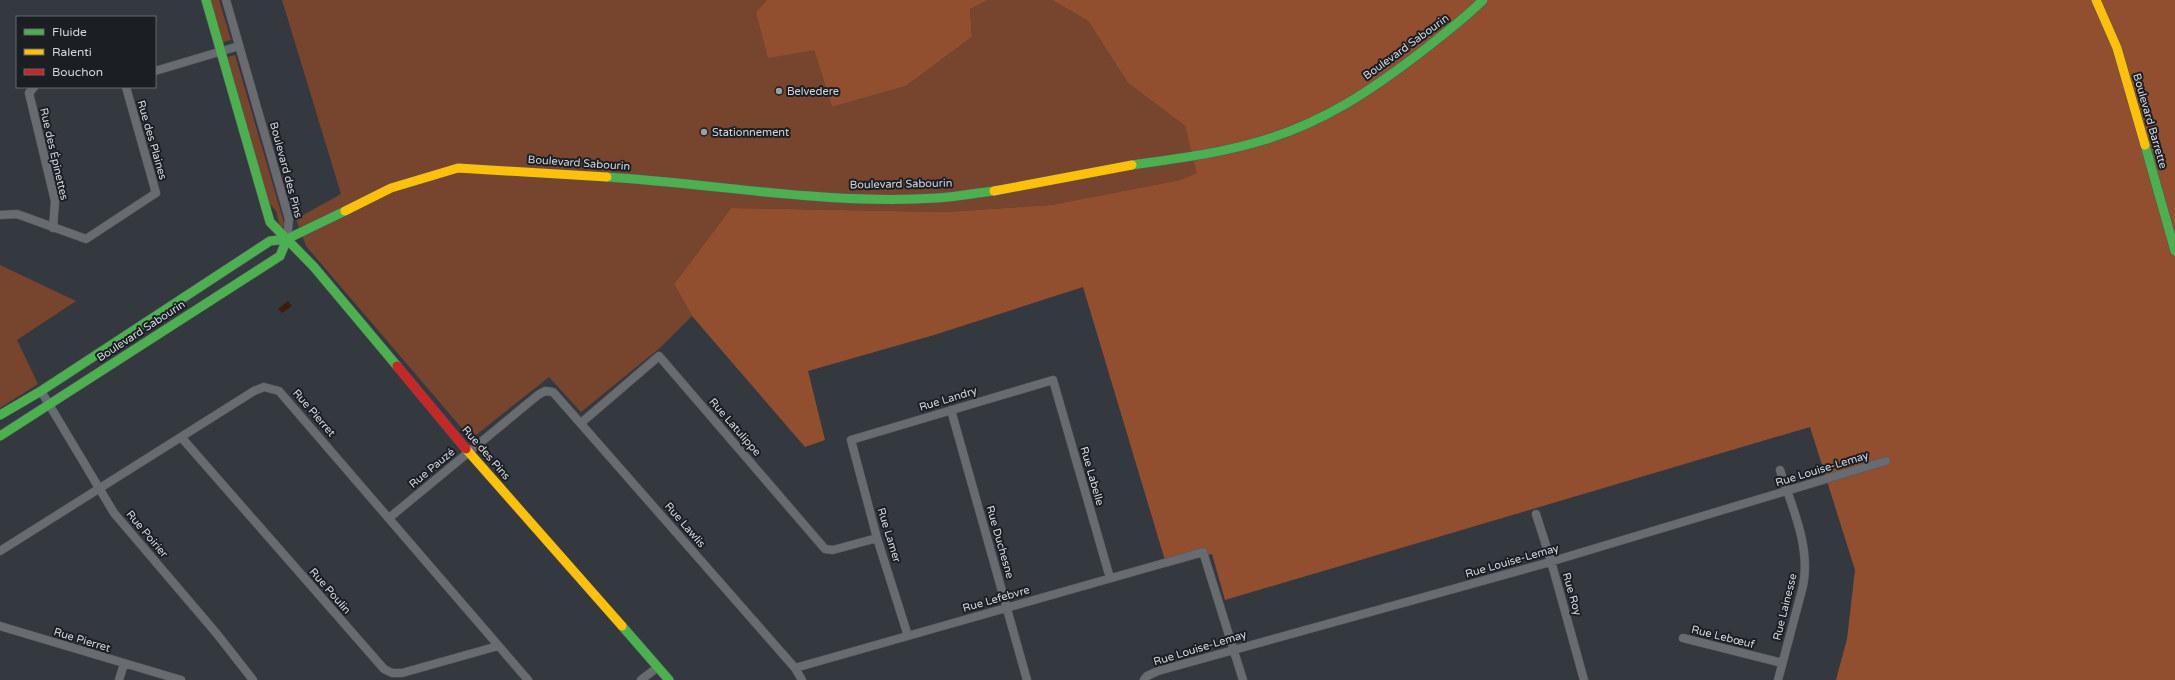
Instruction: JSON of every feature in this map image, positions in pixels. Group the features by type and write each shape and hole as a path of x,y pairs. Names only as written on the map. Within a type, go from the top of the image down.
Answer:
{"street":[{"path":"206,0 270,222 287,239"},
{"name":"Boulevard des Pins","path":"226,0 289,219 287,239"},
{"name":"Boulevard Sabourin","path":"0,415 41,391 270,241 287,239 390,188 458,168 653,180 858,198 937,198 994,191 1094,171 1218,152 1258,142 1319,120 1386,79 1467,16 1483,0"},
{"name":"Boulevard Barrette","path":"2096,0 2117,48 2175,251"},
{"path":"156,71 239,46"},
{"name":"Rue des Épinettes","path":"33,88 29,93 55,201 53,228"},
{"name":"Rue des Plaines","path":"0,215 17,214 86,239 156,193 126,88"},
{"name":"Boulevard Sabourin","path":"0,436 280,256 287,239"},
{"name":"Rue des Pins","path":"287,239 314,267 468,451 668,680"},
{"name":"Rue Latulippe","path":"581,423 659,356 825,549 833,550 877,538"},
{"name":"Rue Landry","path":"851,440 1053,380"},
{"name":"Rue Labelle","path":"1053,380 1110,578"},
{"name":"Rue Pierret","path":"0,551 254,391 264,388 279,391 528,680"},
{"name":"Rue Poirier","path":"41,391 100,487 114,513 217,634 253,680"},
{"name":"Rue Pauzé","path":"389,518 468,451 545,391"},
{"name":"Rue Lawlis","path":"545,391 553,392 581,423 795,668 802,680"},
{"name":"Rue Duchesne","path":"951,410 1027,680"},
{"name":"Rue Poulin","path":"182,437 384,669 392,673 402,673 498,646"},
{"name":"Rue Lamer","path":"851,440 877,538 908,636"},
{"name":"Rue Louise-Lemay","path":"1144,680 1147,676 1158,671 1551,561 1787,492 1886,461"},
{"name":"Rue Lainesse","path":"1778,680 1803,586 1805,570 1801,537 1780,470"},
{"name":"Rue Roy","path":"1536,514 1551,561 1584,680"},
{"name":"Rue Lefebvre","path":"795,668 1203,552 1234,649"},
{"name":"Rue Pierret","path":"0,626 181,680"},
{"name":"Rue Lebœuf","path":"1683,638 1782,663"},
{"path":"1234,649 1243,680"},
{"path":"119,680 124,664"},
{"path":"641,680 658,667"}],"shaded area":[{"path":"210,0 219,0 231,40 223,42"},
{"path":"282,0 767,0 756,12 814,50 832,107 906,86 972,37 970,9 988,0 1052,0 1088,21 1128,83 1185,126 1198,173 1180,180 1051,205 944,212 731,208 674,284 692,316 661,347 581,412 549,377 471,439 306,246 296,219 341,194"},
{"path":"767,0 988,0 970,9 972,37 906,86 832,107 814,50 768,58 756,12"},
{"path":"1052,0 2175,0 2175,680 1836,680 1847,639 1855,570 1810,427 1225,600 1212,554 1167,567 1083,287 934,335 808,371 825,440 805,447 692,316 674,284 731,208 944,212 1051,205 1180,180 1197,173 1185,126 1128,83 1088,21"},
{"path":"235,55 285,226 280,227 276,211 269,203 227,57"},
{"path":"0,265 76,301 17,340 38,384 0,408"},
{"path":"288,301 292,306 282,313 278,309"}],"traffic: fast":[{"path":"206,0 270,222 314,267 397,366"},
{"path":"1132,165 1226,150 1281,135 1303,126 1366,92 1425,49 1483,0"},
{"path":"2145,145 2175,251"},
{"path":"607,177 772,193 854,199 937,198 994,191"},
{"path":"0,415 41,391 270,241 287,239 345,211"},
{"path":"0,436 280,256 287,239"},
{"path":"622,626 669,680"}],"traffic: slow":[{"path":"2096,0 2117,48 2145,145"},
{"path":"994,191 1132,165"},
{"path":"345,211 391,188 458,168 607,177"},
{"path":"466,449 622,626"}],"traffic: jam":[{"path":"397,366 466,449"}],"place":[{"name":"Belvedere","path":"779,91"},
{"name":"Stationnement","path":"704,132"}]}
